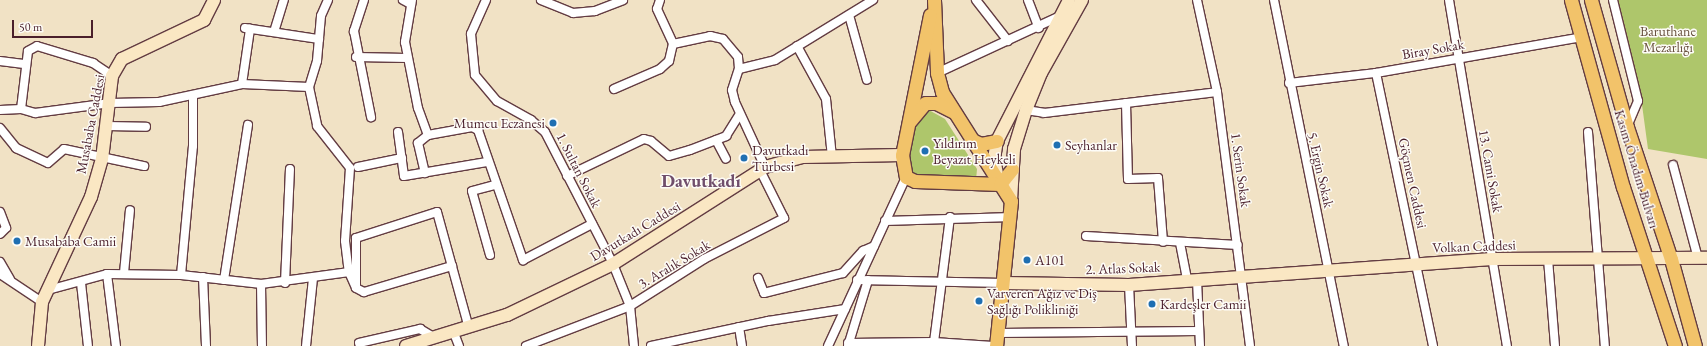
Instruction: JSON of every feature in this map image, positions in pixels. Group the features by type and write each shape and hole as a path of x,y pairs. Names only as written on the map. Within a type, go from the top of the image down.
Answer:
{"main road":[{"name":"Musababa Caddesi","path":"38,346 42,302 91,197 102,159 110,103 112,76 122,59 204,20 214,0"},
{"path":"934,0 936,73 942,92 1012,201"},
{"path":"934,0 902,155 906,177 915,181 1000,184"},
{"name":"Kasım Önadım Bulvarı","path":"1571,0 1623,187 1650,259 1675,346"},
{"name":"Kasım Önadım Bulvarı","path":"1591,0 1627,127 1672,259 1695,346"},
{"path":"1000,184 994,159 997,141 1058,17 1079,1"},
{"path":"997,340 1012,217 1012,169 1014,149 1026,110 1041,73 1079,1"},
{"path":"907,125 925,103 936,102 955,113"},
{"path":"972,140 988,144 997,141"},
{"name":"Davutkadı Caddesi","path":"406,346 454,333 507,315 613,264 763,168 783,160 902,155"},
{"path":"1000,184 1012,169"},
{"name":"Volkan Caddesi","path":"1242,275 1492,259 1600,260 1703,258"},
{"name":"2. Atlas Sokak","path":"1004,283 1129,285 1242,275"}],"street":[{"path":"274,32 284,0"},
{"path":"328,0 321,16 317,61 308,87 317,126 350,168 344,241 349,272 356,288 364,292 452,266"},
{"path":"364,0 355,20 357,57 371,117"},
{"path":"403,0 412,2 406,20 407,58 418,108 428,136"},
{"name":"1. Sultan Sokak","path":"486,0 471,34 475,75 497,101 531,120 545,132 613,264 630,306 634,346"},
{"path":"541,0 572,13 595,11 623,0"},
{"path":"614,89 660,69 669,61 673,44 657,9 660,0"},
{"path":"739,69 775,60 873,0"},
{"path":"976,0 1008,41"},
{"path":"1028,0 1039,28"},
{"name":"1. Serin Sokak","path":"1197,0 1217,92 1242,275 1250,346"},
{"name":"5. Ergin Sokak","path":"1274,0 1289,83 1330,269 1344,346"},
{"name":"13. Cami Sokak","path":"1449,0 1507,346"},
{"path":"1613,0 1638,101 1627,127"},
{"path":"849,15 868,80"},
{"path":"936,73 1039,28 1058,17"},
{"path":"242,84 248,28 319,39"},
{"path":"673,44 710,36 723,39 738,57 739,69 732,90 739,115 763,168"},
{"name":"Biray Sokak","path":"1289,83 1376,73 1582,37"},
{"path":"21,108 28,51 38,46 93,63 112,76"},
{"path":"797,46 826,99 832,157"},
{"path":"357,57 407,58"},
{"path":"0,61 26,64"},
{"name":"Göçmen Caddesi","path":"1376,73 1417,263 1433,346"},
{"path":"0,110 21,108 35,113 110,103 159,102 242,84 308,87"},
{"path":"1026,110 1044,113 1217,92"},
{"path":"181,275 193,146 193,95"},
{"path":"1126,103 1128,179 1158,178 1163,242"},
{"path":"567,176 644,139 651,140 669,156 716,140 726,136 739,115"},
{"path":"224,280 248,125"},
{"path":"107,126 146,127"},
{"path":"425,173 418,143 428,136 472,127 478,130 487,162 523,260 592,224"},
{"path":"0,128 16,148 37,160 48,163 64,149 102,159 144,166"},
{"path":"398,132 404,176 487,162"},
{"path":"1588,132 1600,260 1605,346"},
{"path":"716,140 726,159"},
{"path":"358,166 402,158"},
{"path":"1672,165 1703,258"},
{"name":"3. Aralık Sokak","path":"526,346 630,306 704,259 784,218 763,168"},
{"path":"285,283 290,169"},
{"path":"828,346 857,280 906,177"},
{"path":"490,255 472,191 495,185"},
{"path":"124,273 130,210"},
{"path":"0,212 6,228 0,234"},
{"path":"356,288 356,238 437,212 469,328"},
{"path":"885,221 950,217 1012,217"},
{"path":"934,342 950,217"},
{"path":"1086,236 1163,242 1238,245"},
{"path":"1180,243 1192,280 1200,346"},
{"path":"758,278 764,293 843,273 863,251 874,246"},
{"path":"1548,259 1555,346"},
{"path":"0,262 11,282"},
{"path":"48,290 81,283 108,274 124,273 181,275 261,284 285,283 349,272"},
{"path":"0,274 42,302"},
{"path":"108,274 116,346"},
{"path":"204,277 206,346"},
{"path":"306,346 313,278"},
{"path":"857,280 942,280 1004,283"},
{"path":"868,280 848,345 934,342 993,346"},
{"path":"81,283 88,346"},
{"path":"261,284 262,346"},
{"path":"1129,285 1132,346"},
{"path":"651,346 739,327 845,309"},
{"path":"739,327 742,346"},
{"path":"359,343 420,329 435,338"},
{"path":"997,340 1131,331 1199,331"},
{"path":"454,333 459,346"}],"green space":[{"name":"Baruthane Mezarlığı","path":"1618,0 1707,0 1707,159 1648,149 1640,90"},
{"path":"927,109 945,119 977,169 976,180 918,177 912,173 906,162 911,122"}],"place":[{"name":"Mumcu Eczanesi","path":"553,123"},
{"name":"Seyhanlar","path":"1057,145"},
{"name":"Yıldırım Beyazıt Heykeli","path":"925,151"},
{"name":"Davutkadı Türbesi","path":"744,158"},
{"name":"Musababa Camii","path":"17,241"},
{"name":"A101","path":"1027,260"},
{"name":"Varveren Ağız ve Diş Sağlığı Polikliniği","path":"979,301"},
{"name":"Kardeşler Camii","path":"1152,304"}],"district":[{"name":"Davutkadı","path":"701,181"}]}
